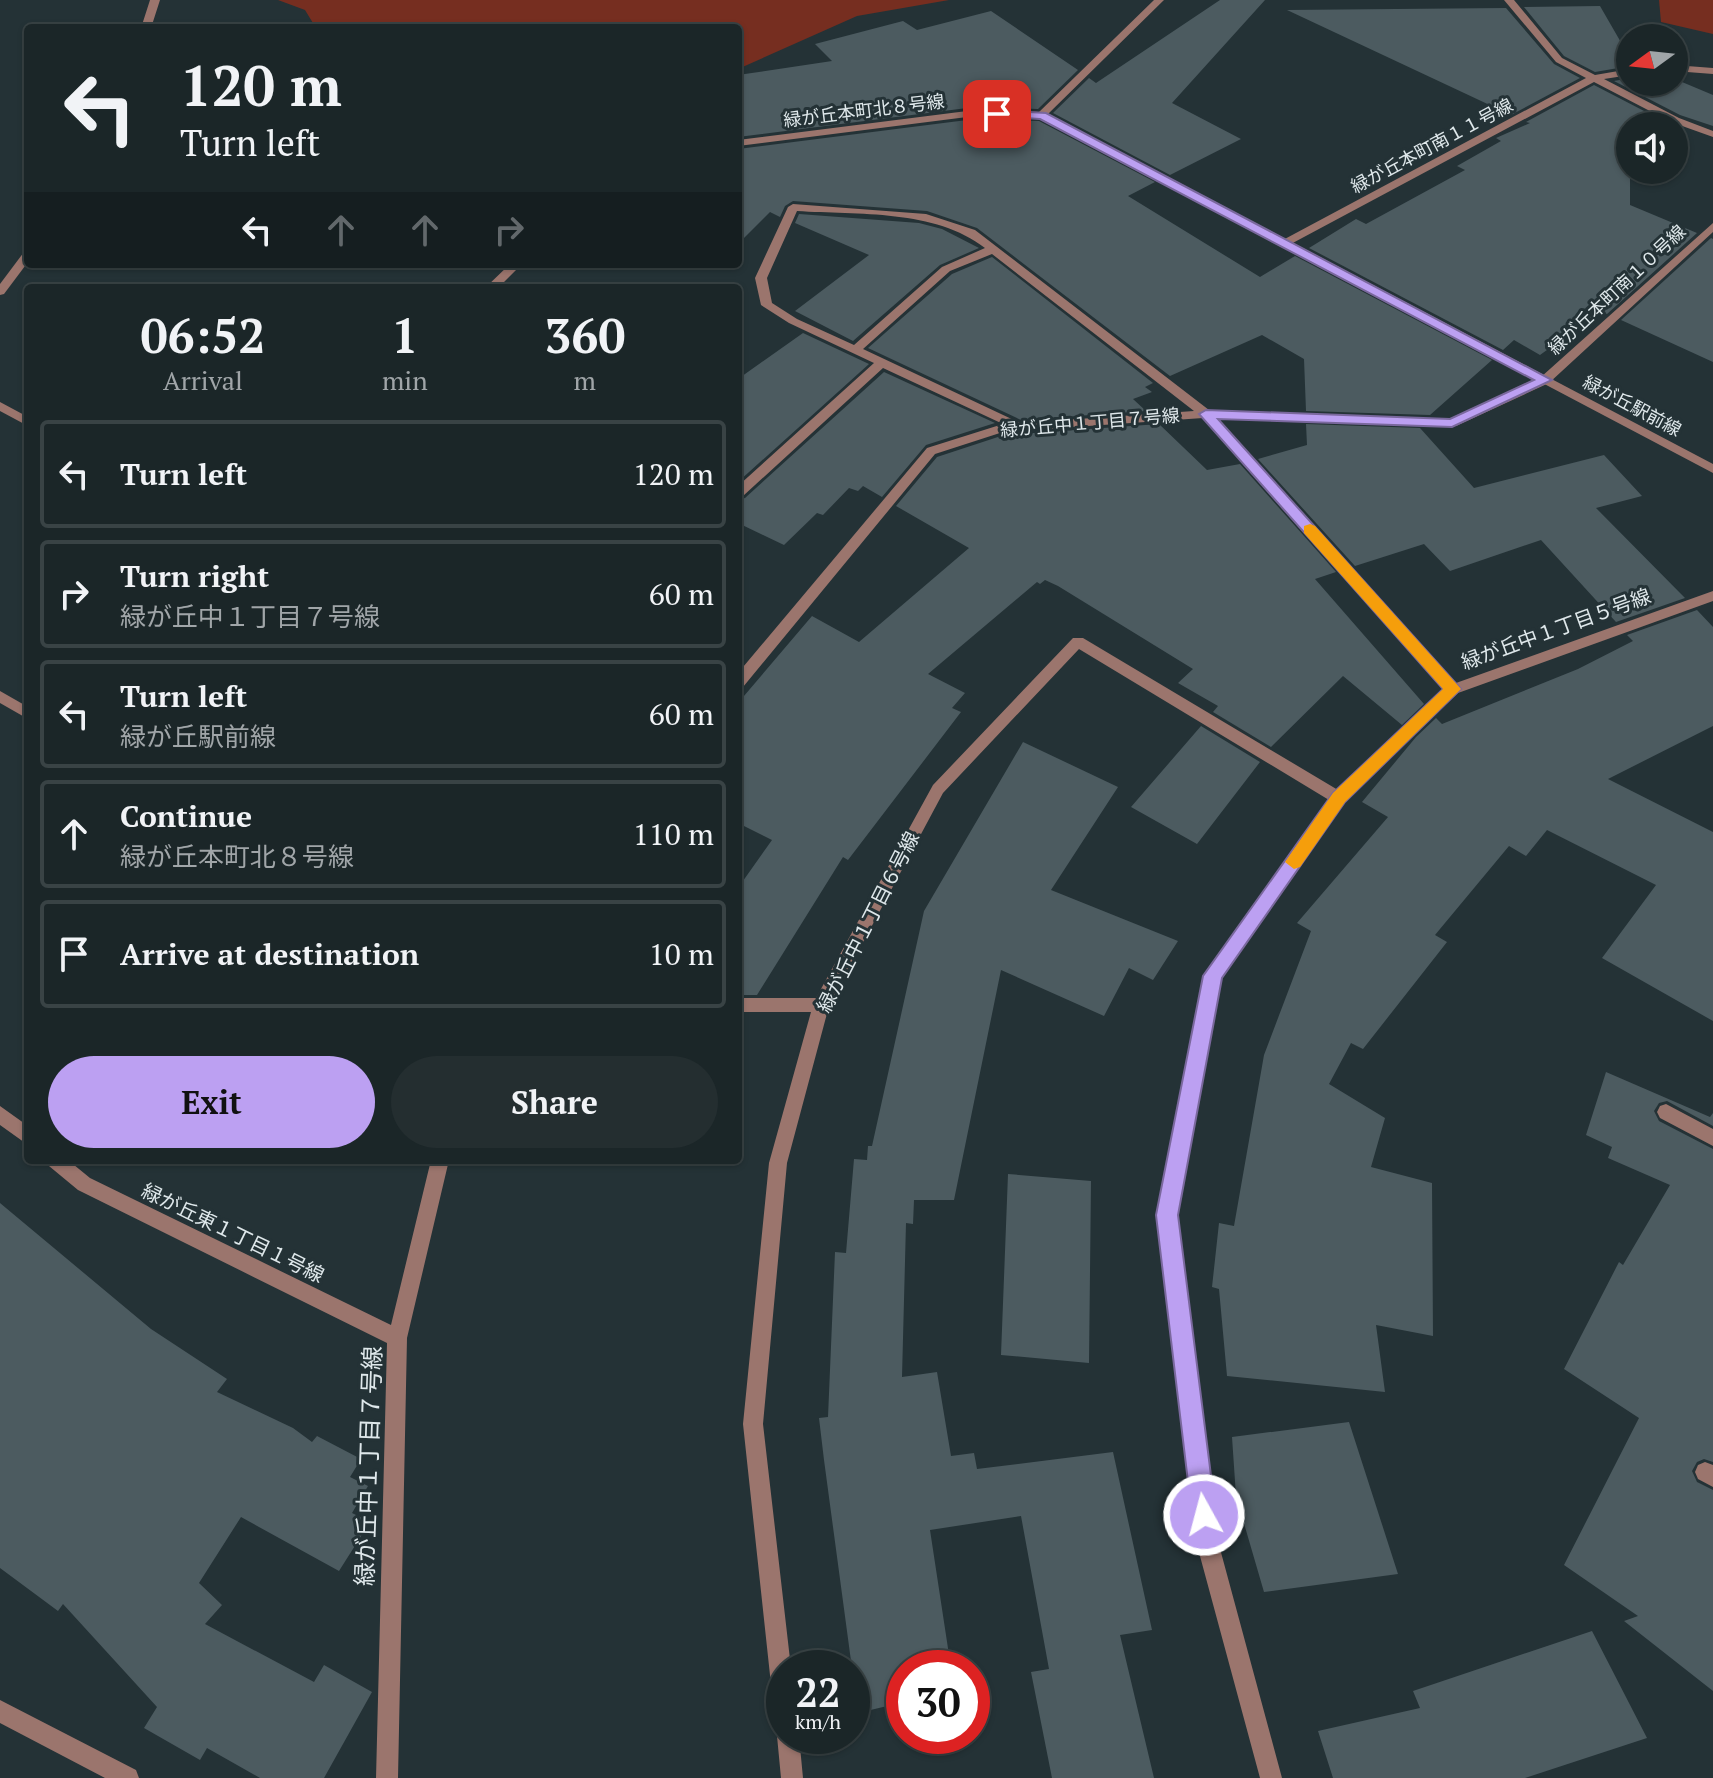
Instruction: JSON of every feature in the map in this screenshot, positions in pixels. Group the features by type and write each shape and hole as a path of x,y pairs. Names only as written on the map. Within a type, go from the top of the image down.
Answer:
{"street":[{"path":"147,24 155,0"},
{"path":"1042,115 1159,0"},
{"path":"1509,0 1559,60 1675,120 1713,134"},
{"path":"1688,69 1713,71"},
{"name":"緑が丘本町南１１号線","path":"1285,243 1594,78 1616,74"},
{"name":"緑が丘本町北８号線","path":"742,142 975,113 1042,115"},
{"name":"緑が丘駅前線","path":"1042,115 1713,469"},
{"path":"1019,427 793,321 767,305 761,278 793,207 926,217 971,232 1206,414 1453,689"},
{"name":"緑が丘本町南１０号線","path":"1545,380 1713,226"},
{"path":"855,350 946,269 993,249"},
{"path":"0,292 24,259"},
{"path":"495,284 512,268"},
{"path":"742,489 881,363"},
{"name":"緑が丘中１丁目７号線","path":"742,678 931,451 1002,428 1206,414 1452,423 1545,380"},
{"path":"0,406 24,420"},
{"name":"緑が丘中１丁目５号線","path":"1271,1778 1208,1545 1167,1215 1213,976 1339,798 1453,689 1713,596"},
{"name":"緑が丘中１丁目６号線","path":"778,1650 753,1424 778,1163 821,1005 938,789 1078,642 1339,798"},
{"path":"0,696 24,711"},
{"path":"742,1005 821,1005"},
{"path":"1666,1112 1713,1138"},
{"path":"0,1114 24,1134"},
{"name":"緑が丘東１丁目１号線","path":"60,1164 84,1184 397,1338"},
{"name":"緑が丘中１丁目７号線","path":"387,1778 397,1338 439,1164"},
{"path":"0,1711 128,1778"},
{"path":"790,1754 792,1778"}],"shaded area":[{"path":"278,0 949,0 857,16 742,67 742,24 314,24 305,10"},
{"path":"1659,0 1713,0 1713,34 1688,28 1688,24 1661,22"}],"building":[{"path":"1220,0 1265,0 1172,103 1241,139 1170,175 1053,113 1089,78 1096,83"},
{"path":"1600,6 1616,34 1616,68 1595,72 1564,56 1524,7"},
{"path":"1506,8 1554,64 1580,78 1511,115 1287,10"},
{"path":"991,11 1078,70 1038,109 975,107 742,136 742,74 832,61 815,44 903,21 917,30"},
{"path":"1594,85 1646,112 1616,112 1616,184 1630,184 1630,205 1697,233 1607,314 1601,311 1540,355 1514,340 1503,350 1309,248 1356,219 1366,224 1465,170 1457,166 1501,141 1496,138 1530,123 1526,122"},
{"path":"1688,85 1713,95 1713,126 1688,118 1688,112 1674,112 1643,96 1688,96"},
{"path":"975,119 1039,121 1155,182 1128,196 1260,277 1295,256 1492,360 1430,415 1306,411 1304,359 1262,335 1170,376 977,228 927,211 793,201 785,206 780,217 770,212 742,240 742,148"},
{"path":"799,214 919,223 942,229 979,248 940,265 853,341 795,311 869,255 795,223"},
{"path":"1713,239 1713,362 1621,320"},
{"path":"992,257 1153,383 1145,387 1152,392 1133,399 1146,411 1021,420 868,348 952,274"},
{"path":"803,333 869,364 742,478 742,376"},
{"path":"884,372 995,423 926,445 882,497 863,486 858,491 849,488 823,515 817,513 784,545 742,525 742,499"},
{"path":"1159,424 1207,470 1240,464 1336,572 1315,579 1424,704 1402,725 1343,676 1271,747 1213,712 1218,706 1178,683 1193,669 1058,586 1045,580 1040,584 1037,582 928,674 965,693 952,708 961,712 848,860 843,857 757,995 742,995 742,882 772,840 742,825 742,698 812,616 859,642 969,548 896,506 937,457 1004,435"},
{"path":"1306,424 1420,428 1474,488 1604,455 1642,496 1596,508 1685,598 1616,622 1541,540 1450,571 1424,544 1355,566 1258,459 1307,445"},
{"path":"1697,610 1713,627 1713,726 1608,779 1713,832 1713,1021 1602,958 1656,885 1547,830 1526,856 1509,846 1435,935 1447,942 1363,1049 1351,1043 1329,1084 1385,1118 1371,1167 1432,1183 1433,1336 1376,1325 1385,1392 1227,1376 1219,1289 1212,1287 1219,1223 1234,1226 1264,1055 1311,931 1297,923 1388,817 1362,802 1416,737 1436,718 1442,724 1578,669 1633,641 1627,635"},
{"path":"1201,726 1260,762 1197,844 1131,807"},
{"path":"1023,742 1118,787 1051,890 1178,941 1153,980 1129,968 1104,1016 1001,970 954,1200 914,1200 913,1224 906,1223 902,1377 937,1372 951,1456 974,1453 977,1469 1113,1452 1152,1630 1120,1635 1154,1778 1052,1778 1031,1672 1049,1669 1021,1516 930,1530 948,1650 886,1650 886,1706 870,1710 870,1650 850,1650 819,1418 828,1417 835,1252 846,1253 854,1159 867,1160 868,1146 872,1146 924,911"},
{"path":"1606,1072 1710,1117 1713,1113 1713,1126 1667,1101 1659,1103 1654,1111 1659,1121 1713,1149 1713,1462 1704,1459 1697,1462 1692,1471 1697,1482 1713,1490 1713,1691 1624,1621 1638,1616 1564,1565 1639,1418 1564,1369 1619,1262 1623,1265 1670,1185 1608,1158 1612,1147 1586,1135"},
{"path":"1008,1174 1091,1181 1089,1363 1001,1355"},
{"path":"0,1203 151,1329 227,1379 217,1392 293,1428 312,1442 317,1436 361,1459 350,1477 368,1486 352,1513 370,1522 339,1571 241,1517 199,1583 222,1605 205,1624 314,1682 324,1665 372,1692 324,1778 260,1778 207,1748 200,1760 144,1728 157,1707 63,1604 58,1611 0,1568"},
{"path":"1349,1422 1398,1574 1264,1592 1236,1496 1232,1437"},
{"path":"1592,1631 1647,1738 1525,1778 1333,1778 1318,1731 1420,1708 1413,1691"}],"slow traffic":[{"path":"1294,862 1339,798 1453,689 1310,529"}],"route":[{"path":"997,114 1042,115 1545,380 1452,423 1206,414 1453,689 1339,798 1213,976 1167,1215 1204,1515"}]}
